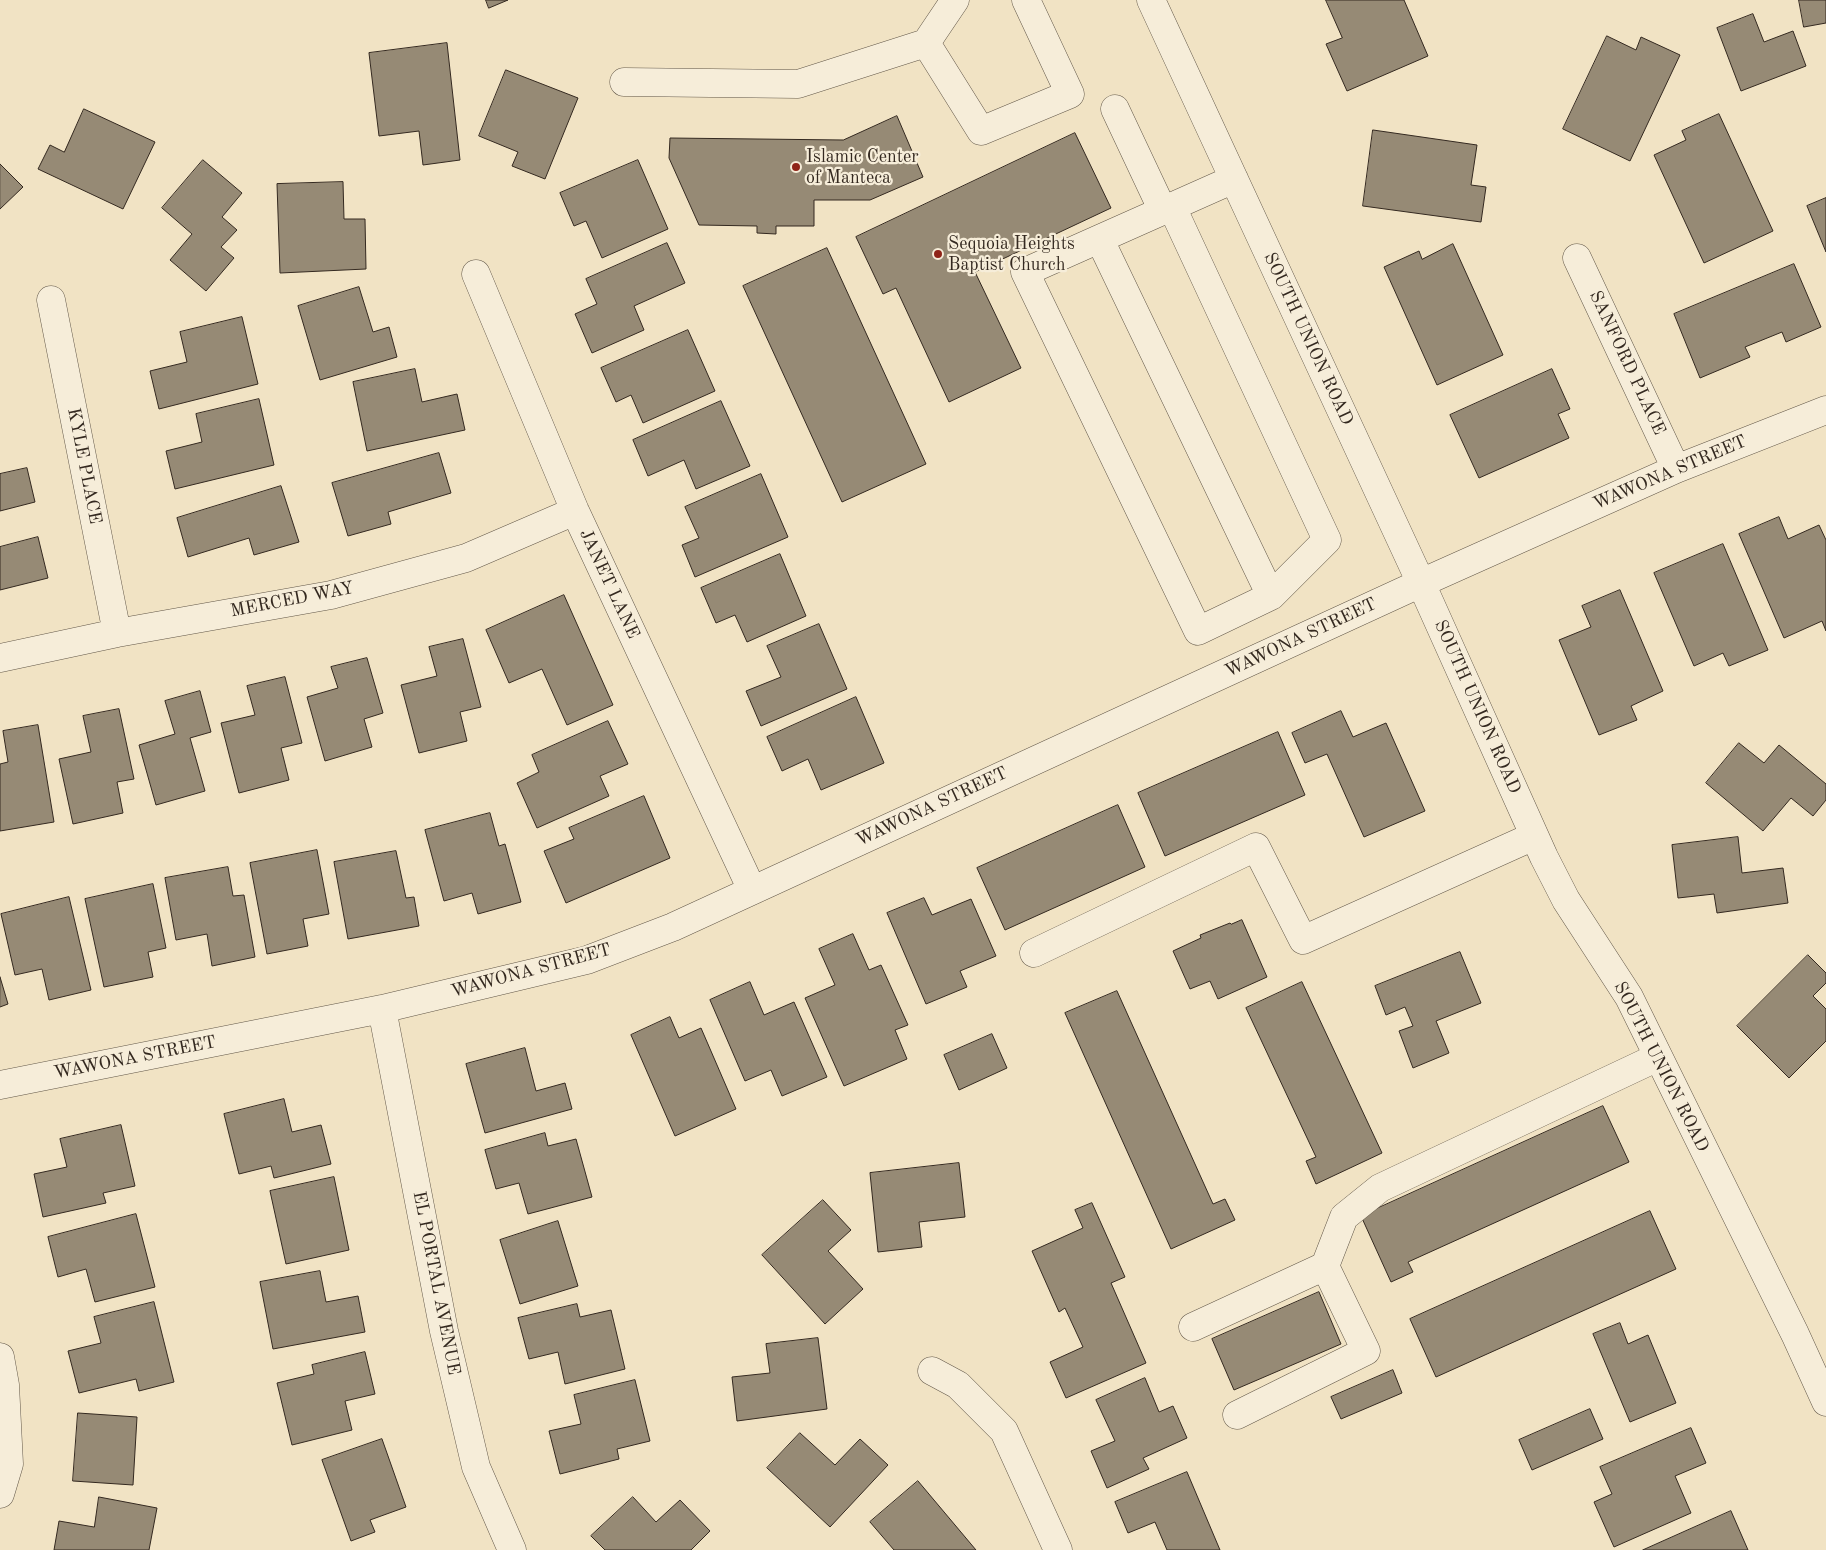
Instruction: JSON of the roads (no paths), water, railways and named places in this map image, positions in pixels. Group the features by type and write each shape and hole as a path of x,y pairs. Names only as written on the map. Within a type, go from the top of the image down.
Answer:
{"street":[{"path":"624,82 798,84 926,43 955,0"},
{"path":"926,43 981,131 1070,94 1026,0"},
{"name":"SOUTH UNION ROAD","path":"1151,0 1421,583 1534,836 1566,900 1629,997 1795,1334 1826,1402"},
{"path":"1115,109 1168,209 1326,540 1271,596 1198,631 1025,272 1100,240 1168,209 1234,179"},
{"path":"1100,240 1271,596"},
{"name":"SANFORD PLACE","path":"1577,258 1676,468"},
{"name":"JANET LANE","path":"476,274 575,510 752,890"},
{"name":"KYLE PLACE","path":"51,300 117,633"},
{"name":"WAWONA STREET","path":"0,1085 382,1009 587,960 673,927 1421,583 1676,468 1826,410"},
{"name":"MERCED WAY","path":"0,658 117,633 340,592 466,558 575,510"},
{"path":"1034,953 1256,847 1304,940 1534,836"},
{"name":"EL PORTAL AVENUE","path":"382,1009 444,1331 476,1467 512,1550"},
{"path":"1192,1327 1325,1266 1344,1218 1380,1188 1658,1058"},
{"path":"1237,1415 1366,1351 1325,1266"},
{"path":"0,1357 5,1385 9,1464 0,1494"},
{"path":"932,1371 958,1385 1004,1431 1058,1550"}],"place":[{"name":"Islamic Center of Manteca","path":"796,167"},
{"name":"Sequoia Heights Baptist Church","path":"938,254"}]}
